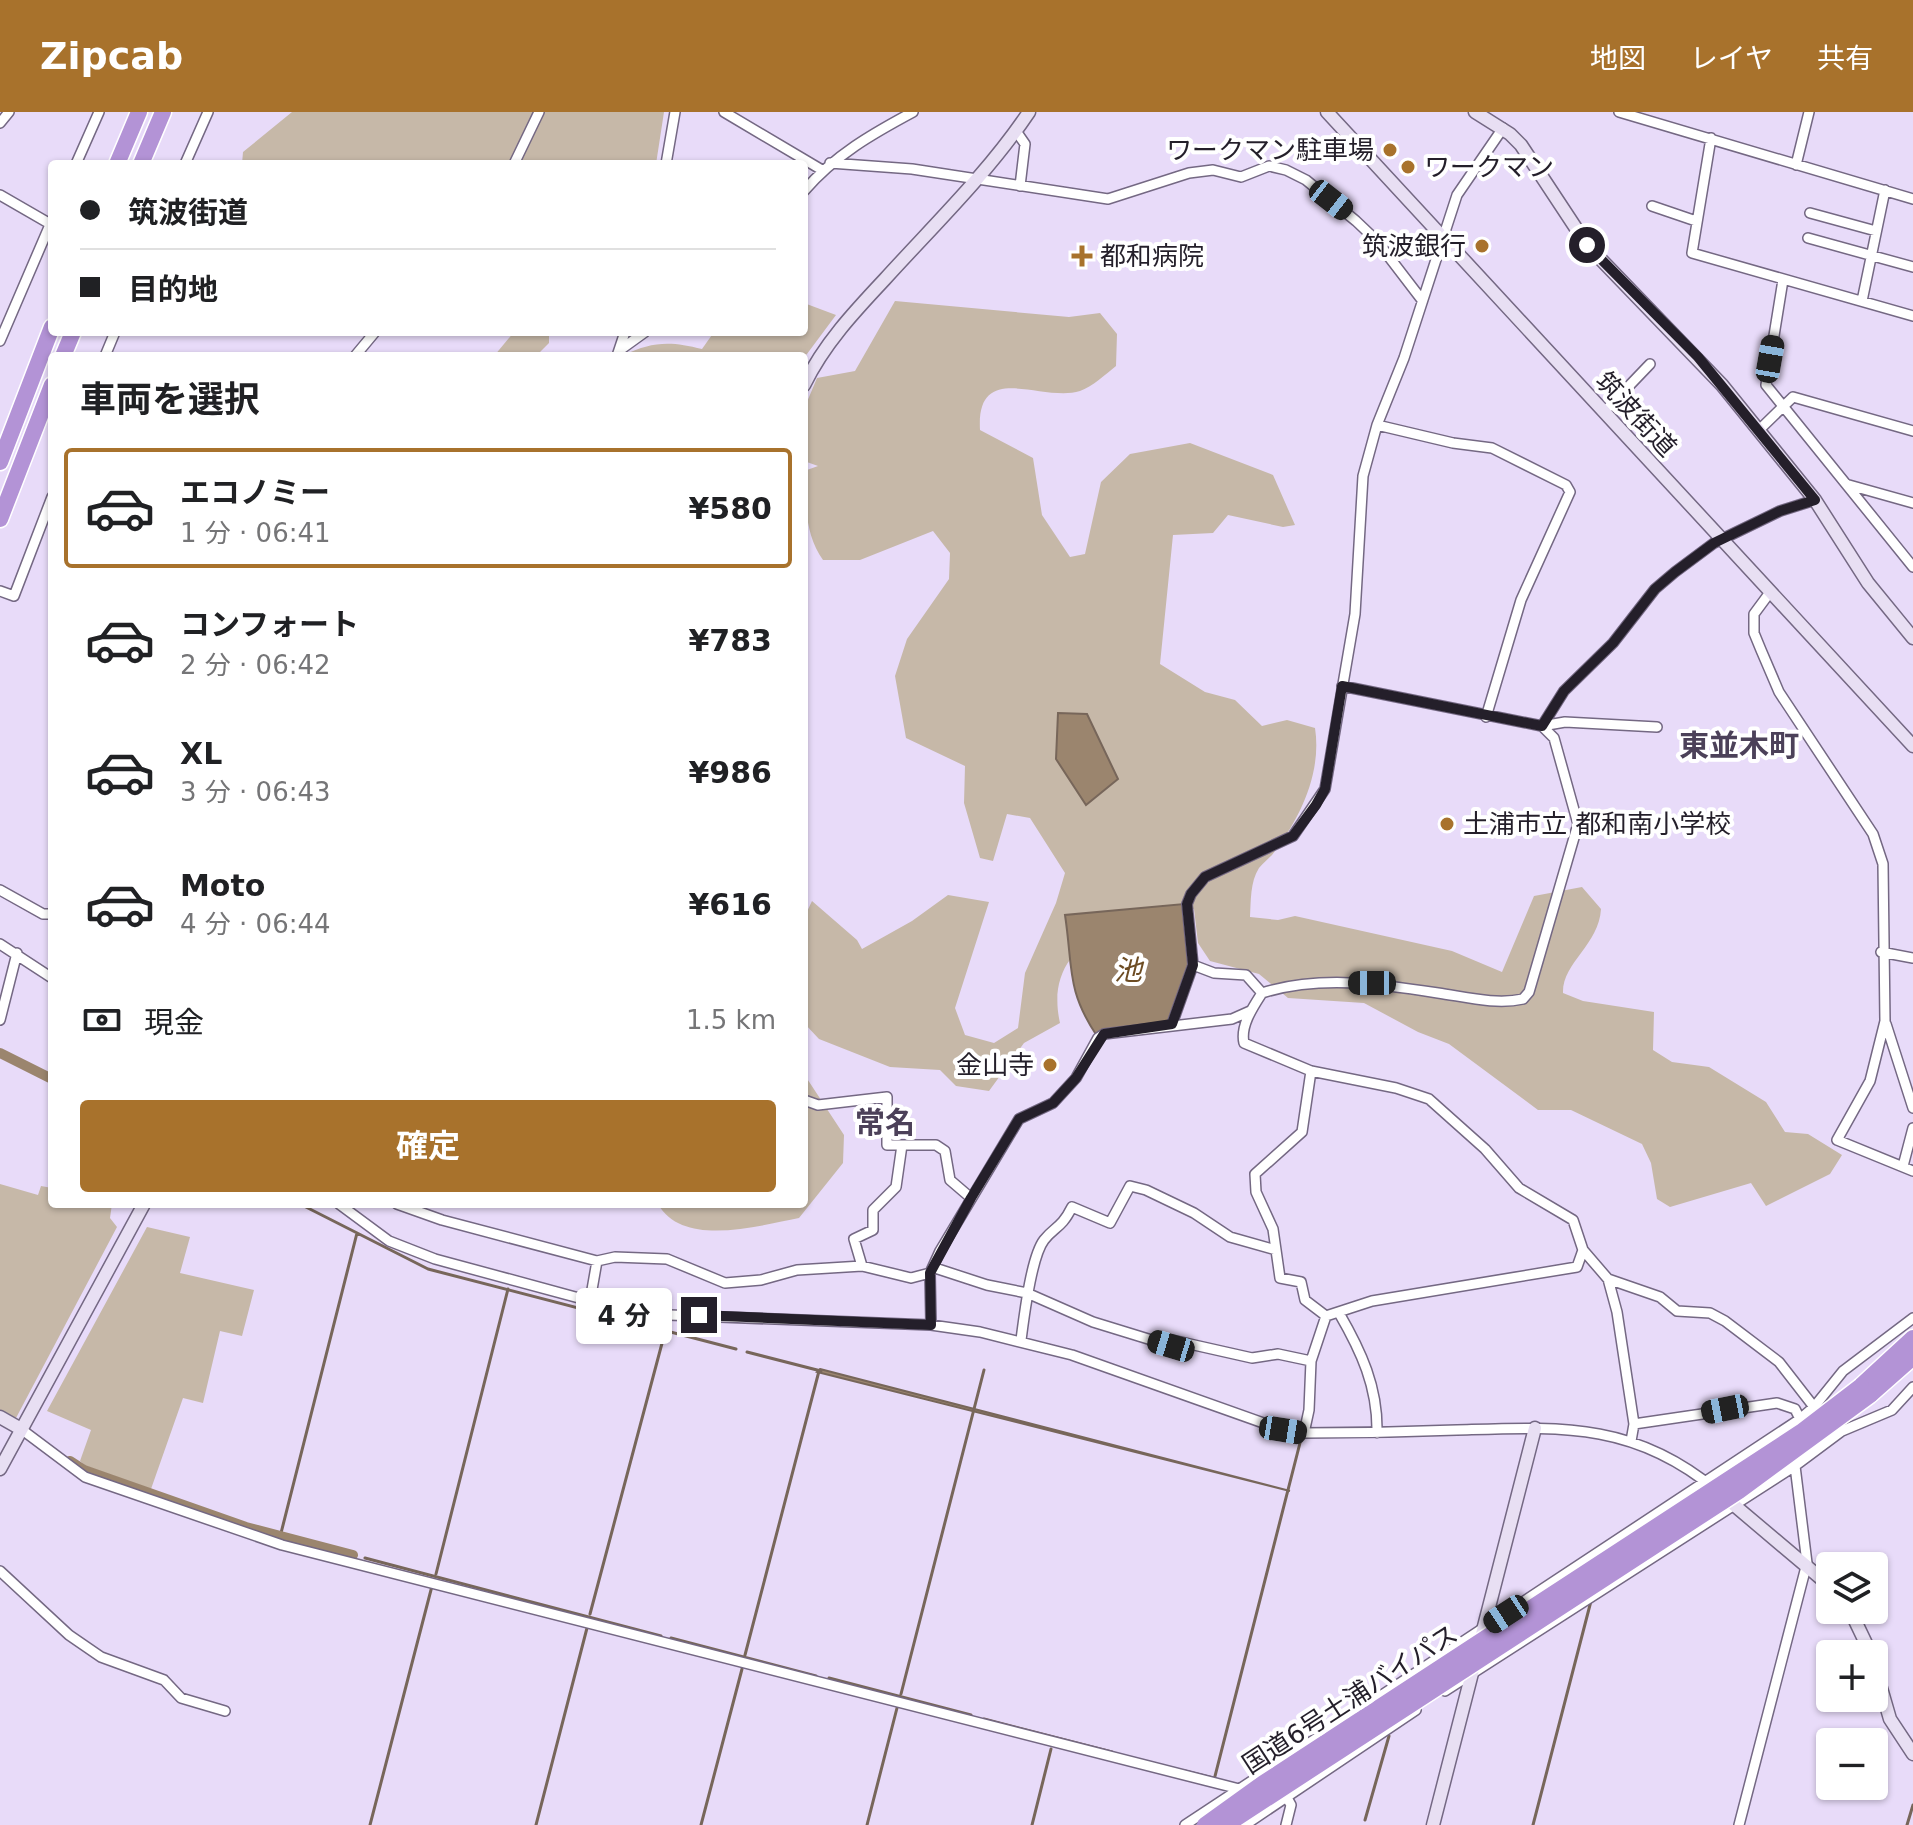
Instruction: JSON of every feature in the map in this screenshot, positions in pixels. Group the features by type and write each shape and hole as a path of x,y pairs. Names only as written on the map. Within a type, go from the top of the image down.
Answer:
{"highway":[{"path":"119,160 139,112"},
{"path":"143,160 163,112"},
{"path":"0,462 49,336"},
{"path":"0,519 48,395"},
{"name":"国道6号土浦バイパス","path":"1205,1825 1275,1776 1866,1391 1913,1338"},
{"name":"国道6号土浦バイパス","path":"1226,1825 1739,1491 1913,1357"}],"street":[{"path":"0,123 9,112"},
{"path":"78,160 99,112"},
{"path":"187,160 208,112"},
{"path":"516,160 539,112"},
{"path":"667,160 675,112"},
{"path":"724,112 826,167 912,169 1108,199 1189,173 1213,170 1241,177 1269,166 1286,170 1306,180 1376,240 1422,300"},
{"path":"808,187 826,167 858,142 913,112"},
{"path":"808,378 829,343 849,318 976,180 1029,112"},
{"name":"筑波街道","path":"1327,112 1913,746"},
{"path":"1619,112 1913,199"},
{"path":"1796,165 1809,112"},
{"path":"1484,114 1521,145 1587,245 1698,357 1815,500 1868,583 1913,638"},
{"path":"1172,1024 1193,965 1187,904 1191,894 1205,877 1293,836 1325,789 1355,614 1361,490 1377,425 1457,195 1503,128"},
{"path":"1016,131 1025,144 1020,186"},
{"path":"1711,138 1692,253 1913,316"},
{"path":"1862,301 1885,190"},
{"path":"0,195 48,221"},
{"path":"1652,206 1696,221"},
{"path":"1810,213 1876,231"},
{"path":"0,341 48,230"},
{"path":"1808,238 1913,267"},
{"path":"1783,280 1766,385 1913,567"},
{"path":"358,352 372,336"},
{"path":"619,352 640,336"},
{"path":"1604,412 1650,364"},
{"path":"1758,431 1793,397 1913,431"},
{"path":"1377,425 1453,443 1492,448 1566,485 1570,492 1521,600 1486,717"},
{"path":"1849,485 1913,503"},
{"path":"1542,726 1564,691 1613,643 1655,589 1694,557 1723,540 1780,511 1815,500"},
{"path":"0,591 14,596 48,507"},
{"path":"1771,591 1754,614 1754,633 1779,692 1873,834 1883,864 1881,952 1885,1021 1913,1108"},
{"path":"1342,686 1542,726 1565,722 1657,727"},
{"path":"1542,726 1554,738 1578,824 1529,992 1523,999 1492,1001 1372,983 1303,983 1262,993 1250,1011 1242,1038 1244,1043 1311,1071 1396,1088 1429,1099 1485,1149 1519,1188 1573,1220 1583,1250 1608,1279 1616,1303 1634,1424 1631,1441"},
{"path":"0,890 48,914"},
{"path":"0,944 48,975"},
{"path":"1881,952 1913,958"},
{"path":"0,1016 17,953"},
{"path":"1193,965 1214,973 1246,975 1262,993"},
{"path":"931,1325 933,1270 940,1251 1019,1119 1053,1103 1076,1078 1098,1038 1104,1034 1172,1024 1232,1019 1250,1011"},
{"path":"1885,1021 1870,1081 1837,1140 1908,1168 1913,1128"},
{"path":"1311,1071 1302,1132 1255,1174 1256,1192 1273,1229 1280,1278 1301,1282 1305,1300 1326,1316"},
{"path":"808,1101 818,1105 887,1097 887,1145 936,1145 945,1151 950,1180 971,1198"},
{"path":"862,1266 854,1239 873,1230 873,1210 896,1187 902,1145"},
{"path":"1021,1340 1027,1293 1043,1241 1062,1227 1072,1207 1110,1223 1130,1186 1146,1190 1194,1213 1230,1237 1276,1250"},
{"path":"0,1469 142,1208"},
{"path":"344,1208 389,1241 435,1259 643,1314 931,1325 1021,1340 1283,1430 1377,1433 1578,1429 1631,1441 1671,1457 1707,1482 1816,1572"},
{"path":"408,1208 442,1220 597,1261 615,1257 667,1259 725,1283 761,1280 797,1270 862,1266 911,1278 933,1270 1027,1293 1093,1322 1171,1346 1172,1340 1252,1358 1278,1354 1311,1361"},
{"path":"1326,1316 1372,1301 1577,1267 1583,1250"},
{"path":"590,1301 597,1261"},
{"path":"1608,1279 1660,1297 1677,1311 1710,1313 1725,1321 1779,1362 1814,1407"},
{"path":"1339,1313 1365,1357 1378,1409 1377,1433"},
{"path":"1304,1433 1309,1410 1311,1361 1326,1316"},
{"path":"1185,1825 1800,1419 1814,1407 1843,1371 1913,1318"},
{"path":"1245,1825 1795,1466 1842,1431 1892,1410 1913,1387"},
{"path":"1634,1424 1777,1403 1795,1409 1800,1419"},
{"path":"0,1417 85,1477 282,1545 1238,1790 1286,1796"},
{"path":"1433,1825 1535,1428"},
{"path":"1739,1825 1807,1563 1795,1466"},
{"path":"0,1571 69,1635 101,1657 164,1680 181,1698 225,1711"},
{"path":"1888,1712 1913,1754"},
{"path":"1286,1796 1291,1805 1286,1825"}],"shaded area":[{"path":"292,112 664,112 657,160 242,160 243,152"},
{"path":"895,301 1069,317 1100,313 1117,334 1116,366 1080,391 1000,390 989,396 982,408 980,430 1033,458 1042,515 1070,557 1085,554 1101,482 1130,454 1190,443 1273,475 1295,525 1283,527 1228,515 1213,533 1173,535 1160,664 1205,692 1235,700 1262,726 1287,720 1315,728 1315,762 1307,795 1292,826 1256,873 1250,917 1278,920 1295,916 1452,951 1502,972 1534,896 1582,887 1601,909 1599,922 1568,972 1563,993 1583,1001 1654,1012 1653,1050 1672,1062 1709,1067 1766,1102 1785,1132 1808,1134 1842,1155 1830,1174 1766,1206 1751,1183 1670,1207 1657,1199 1651,1163 1642,1144 1571,1110 1538,1110 1449,1044 1418,1032 1364,1003 1288,998 1259,974 1210,961 1198,943 1194,909 1118,926 1096,937 1077,952 1064,970 1058,994 1060,1023 1024,1043 989,1091 956,1086 940,1070 890,1067 819,1039 808,1027 808,910 812,901 857,940 862,949 912,921 948,895 989,902 955,1008 965,1035 994,1043 1018,1028 1025,973 1056,903 1065,873 1030,818 1007,814 993,861 980,858 964,803 965,766 906,738 895,676 907,639 949,579 950,553 933,531 860,560 823,560 812,540 808,522 808,470 818,466 808,462 808,399 817,378 855,371"},
{"path":"808,304 836,315 808,353 631,352 662,344 702,349 711,336 808,336"},
{"path":"511,336 549,336 549,343 540,352 497,352"},
{"path":"808,1080 844,1135 843,1163 808,1207"},
{"path":"0,1184 38,1195 41,1186 48,1187 48,1208 111,1208 110,1218 117,1227 16,1418 0,1411"},
{"path":"661,1208 807,1208 799,1218 743,1229 703,1230 670,1218"},
{"path":"147,1227 190,1237 180,1273 254,1290 242,1336 220,1331 203,1403 183,1398 151,1489 86,1466 80,1461 91,1430 47,1411"}],"water":[{"path":"1058,713 1087,714 1118,779 1086,805 1056,759"},
{"name":"池","path":"1184,904 1191,965 1171,1022 1097,1036 1075,991 1065,915"},
{"path":"820,1369 1290,1491 817,1372"}],"waterway":[{"path":"0,1053 48,1077"},
{"path":"308,1208 428,1269 736,1349"},
{"path":"280,1537 357,1233"},
{"path":"436,1574 508,1289"},
{"path":"590,1614 665,1332"},
{"path":"747,1352 821,1371"},
{"path":"901,1694 984,1370"},
{"path":"745,1655 819,1371"},
{"path":"1214,1780 1301,1439"},
{"path":"70,1461 84,1470 246,1527 353,1555"},
{"path":"365,1558 661,1636"},
{"path":"370,1825 432,1586"},
{"path":"1533,1825 1591,1601"},
{"path":"536,1825 587,1628"},
{"path":"671,1638 816,1676"},
{"path":"701,1825 742,1669"},
{"path":"829,1678 971,1715"},
{"path":"867,1825 897,1708"},
{"path":"984,1719 1112,1752"},
{"path":"1365,1820 1389,1736"},
{"path":"1032,1825 1051,1749"},
{"path":"1185,1771 1213,1778"},
{"path":"1907,1825 1913,1805"}],"place":[{"name":"ワークマン駐車場","path":"1390,150"},
{"name":"ワークマン","path":"1408,167"},
{"name":"筑波銀行","path":"1482,246"},
{"name":"都和病院","path":"1082,256"},
{"name":"土浦市立 都和南小学校","path":"1447,824"},
{"name":"金山寺","path":"1050,1065"}],"district":[{"name":"東並木町","path":"1739,746"},
{"name":"常名","path":"885,1123"}],"route":[{"path":"699,1315 931,1325 930,1273 1019,1119 1053,1103 1076,1078 1098,1038 1104,1034 1172,1024 1193,965 1187,904 1191,894 1205,877 1293,836 1316,805 1325,789 1342,686 1542,726 1564,691 1613,643 1655,589 1675,572 1714,543 1780,511 1815,500 1698,357 1587,245"}]}
